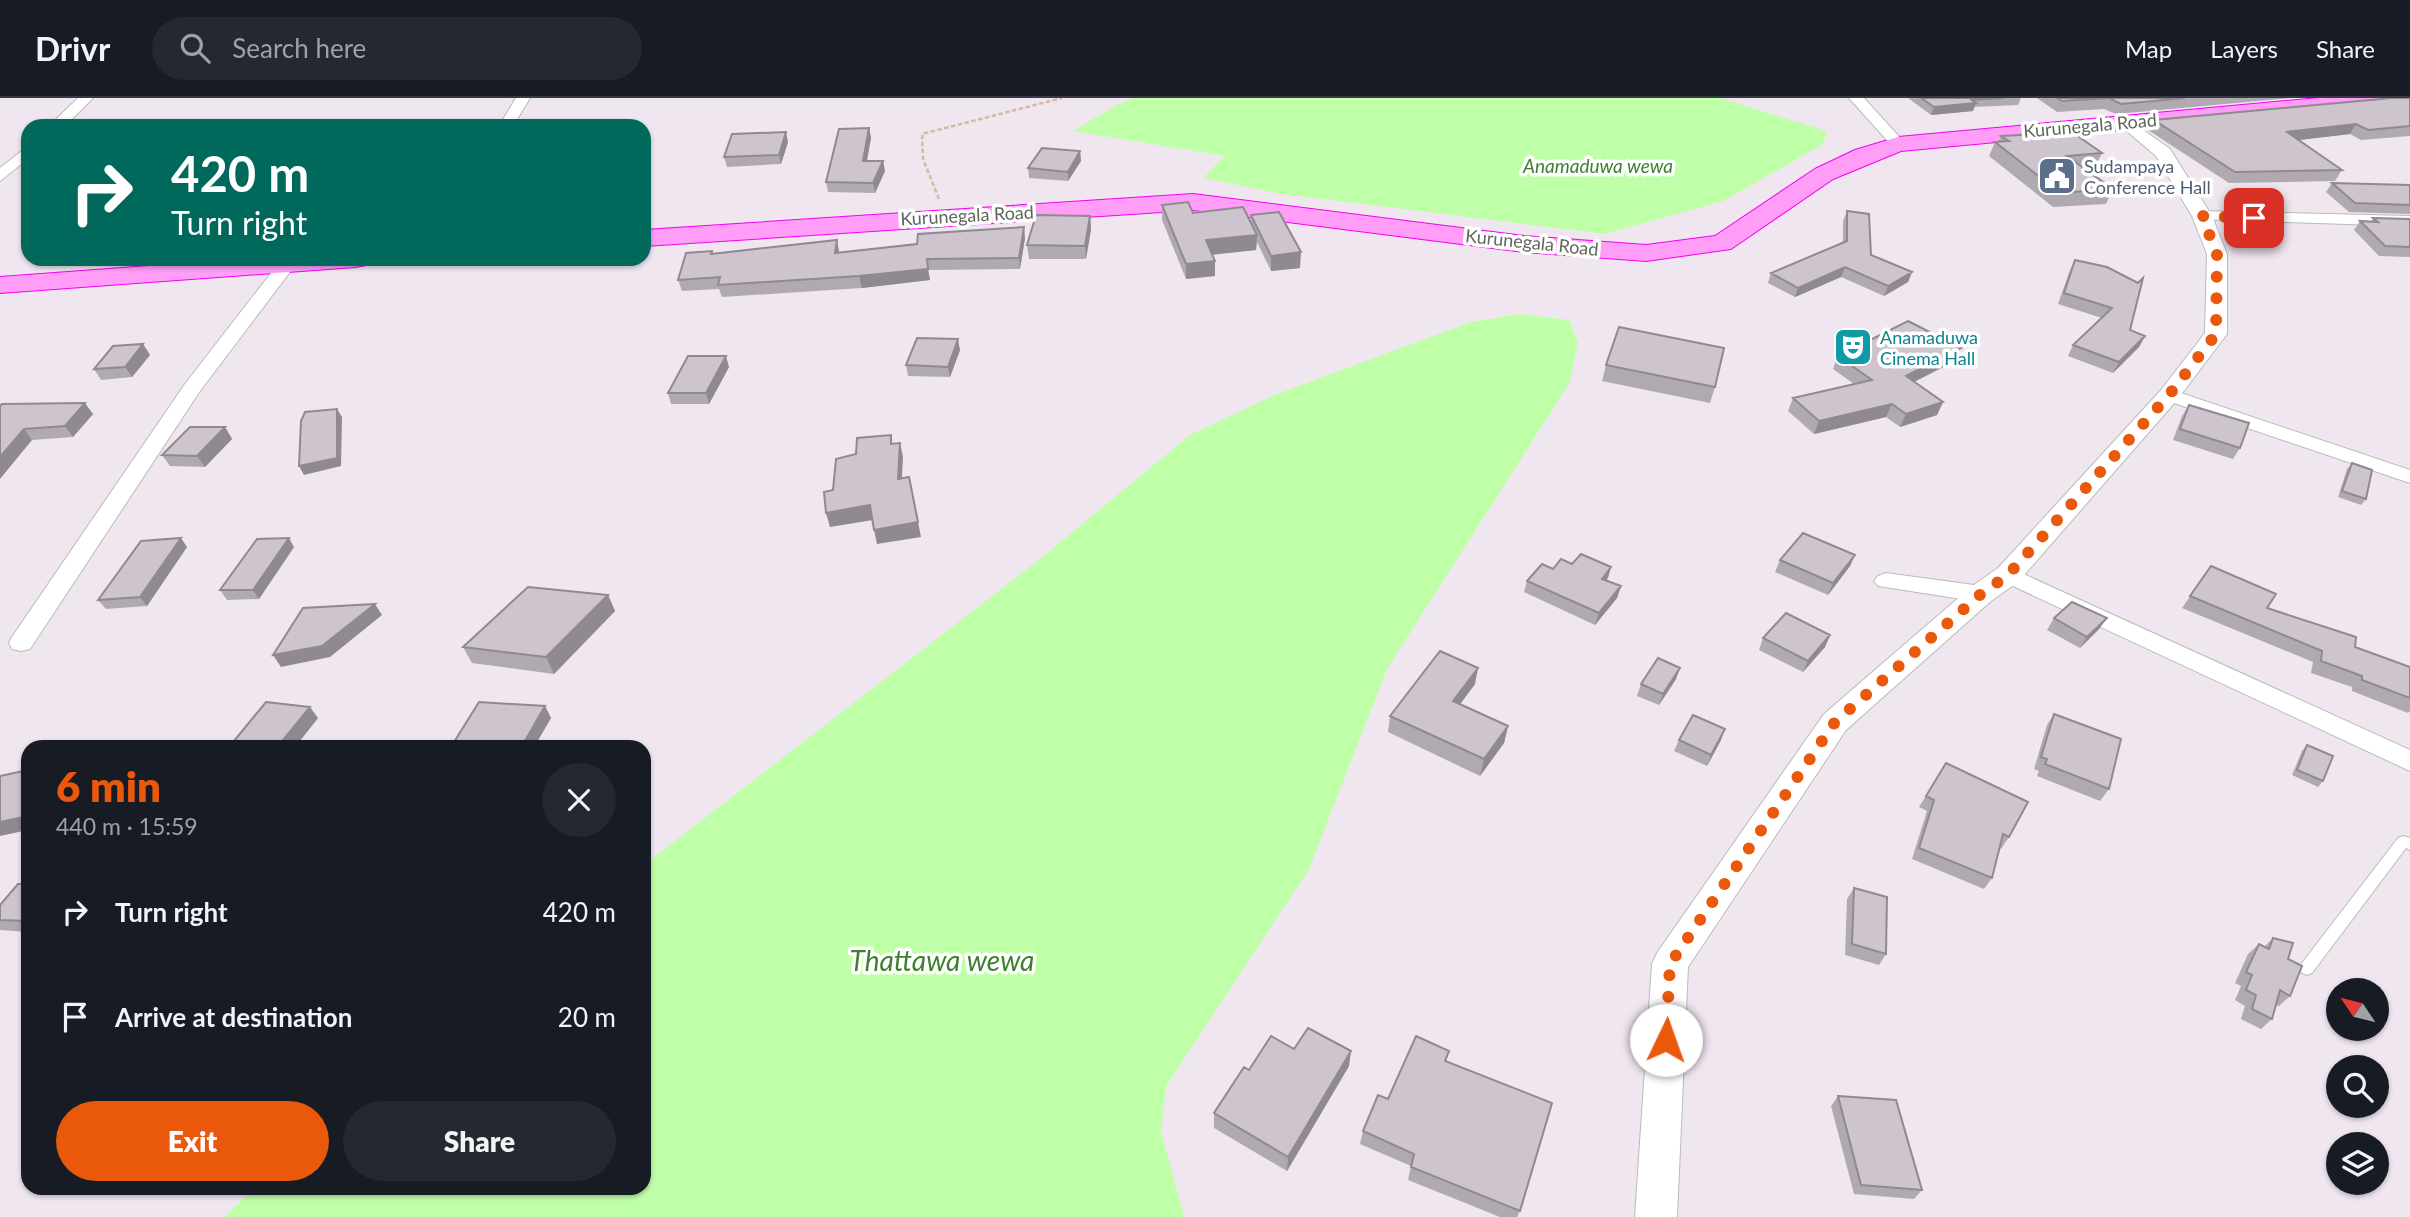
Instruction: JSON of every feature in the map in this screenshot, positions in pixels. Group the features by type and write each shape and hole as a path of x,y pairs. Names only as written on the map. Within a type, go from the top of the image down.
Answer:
{"highway":[{"name":"Kurunegala Road","path":"651,237 946,216 1193,202 1524,244 1646,253 1722,243 1824,174 1864,155 1898,144 2392,98"},
{"path":"0,285 260,266"}],"street":[{"path":"64,119 86,98"},
{"path":"510,119 523,98"},
{"path":"1856,98 1898,144"},
{"path":"1656,1217 1670,964 1835,722 1981,594 2008,575 2169,395 2216,334 2217,254 2202,216 2162,153 2125,122"},
{"path":"0,176 21,157"},
{"path":"2202,216 2410,221"},
{"path":"20,643 192,388 285,266"},
{"path":"2169,395 2410,477"},
{"path":"2008,575 2410,761"},
{"path":"1886,581 1981,594"}],"lane":[{"path":"2307,968 2403,842 2410,844"}],"path":[{"path":"946,216 923,159 922,134 959,122 1062,98"}],"water":[{"name":"Anamaduwa wewa","path":"1135,98 1720,98 1827,131 1823,144 1723,201 1605,234 1282,194 1203,178 1225,156 1073,131 1119,104"},
{"name":"Thattawa wewa","path":"1520,314 1569,320 1578,343 1570,382 1387,669 1309,869 1166,1086 1161,1131 1184,1217 224,1217 247,1195 651,1195 651,860 1040,559 1190,435 1277,394 1471,322"}],"building":[{"path":"1921,98 2004,98 1934,107"},
{"path":"2057,98 2109,98 2062,101"},
{"path":"2109,98 2185,98 2121,104"},
{"path":"2410,98 2410,126 2368,130 2356,124 2287,132 2342,170 2235,172 2154,120"},
{"path":"869,128 863,161 883,161 873,183 826,182 839,129"},
{"path":"786,132 779,155 724,157 732,134"},
{"path":"2072,132 2102,153 2067,156 2113,189 2060,193 1995,142 2009,141 2001,136"},
{"path":"1042,148 1080,151 1068,172 1028,168"},
{"path":"2332,183 2410,185 2410,205 2355,203"},
{"path":"1188,202 1193,213 1243,207 1257,235 1206,240 1215,261 1186,264 1162,205"},
{"path":"1847,211 1869,214 1871,255 1912,272 1888,286 1845,267 1798,288 1771,273 1847,241"},
{"path":"1279,212 1301,252 1271,256 1251,215"},
{"path":"1036,215 1090,216 1085,246 1027,245"},
{"path":"2373,218 2410,219 2410,247 2385,246 2360,221 2378,222"},
{"path":"1024,227 1019,258 927,259 928,269 859,276 718,285 720,277 678,280 686,253 712,251 711,254 837,240 835,253 917,244 918,234"},
{"path":"2075,260 2107,267 2138,283 2143,278 2130,330 2145,336 2119,362 2073,345 2112,308 2064,293"},
{"path":"1908,321 1961,348 1906,376 1943,402 1906,414 1892,404 1819,421 1793,398 1872,380 1838,356"},
{"path":"1619,327 1724,348 1715,387 1606,365"},
{"path":"917,338 958,339 948,367 906,365"},
{"path":"143,344 125,367 94,369 113,346"},
{"path":"688,356 726,356 706,393 668,393"},
{"path":"85,403 65,426 24,429 0,457 2,404"},
{"path":"2189,405 2249,423 2240,448 2180,429"},
{"path":"337,409 337,458 299,466 301,421 305,412"},
{"path":"190,427 225,427 197,456 162,455"},
{"path":"891,435 891,444 900,443 898,479 909,477 918,522 874,530 870,505 826,513 824,492 833,490 836,459 856,454 857,438"},
{"path":"2352,463 2372,470 2366,499 2342,491"},
{"path":"1803,533 1855,555 1833,583 1780,560"},
{"path":"181,538 140,597 98,600 141,541"},
{"path":"289,538 253,590 220,590 257,539"},
{"path":"1581,554 1611,567 1602,579 1621,586 1599,613 1527,581 1542,564 1553,569 1561,559 1572,564"},
{"path":"2211,566 2276,594 2267,608 2356,637 2355,647 2410,667 2410,698 2321,661 2322,651 2190,596"},
{"path":"528,587 608,595 546,657 463,647"},
{"path":"2072,602 2107,618 2087,637 2054,618"},
{"path":"375,604 322,646 273,655 303,608"},
{"path":"1786,613 1830,635 1808,661 1763,638"},
{"path":"1440,651 1478,668 1453,701 1508,726 1484,759 1390,716"},
{"path":"1658,658 1680,668 1663,694 1641,684"},
{"path":"266,702 310,707 283,740 235,740"},
{"path":"479,702 545,706 525,740 455,740"},
{"path":"2054,714 2121,739 2109,789 2045,764 2047,759 2041,757"},
{"path":"1693,715 1725,729 1711,755 1679,740"},
{"path":"2307,745 2333,756 2323,781 2297,770"},
{"path":"1946,763 2028,802 2009,837 2003,834 1992,878 1919,848 1934,800 1926,796"},
{"path":"21,772 21,818 0,822 0,776"},
{"path":"18,884 21,884 21,921 0,920 0,905"},
{"path":"1854,888 1887,897 1886,954 1852,944"},
{"path":"2273,938 2293,943 2288,959 2302,966 2290,996 2280,990 2272,1019 2252,1009 2256,995 2246,990 2252,975 2246,972 2259,944 2269,949"},
{"path":"1308,1028 1351,1051 1288,1157 1214,1113 1244,1067 1249,1070 1271,1036 1294,1049"},
{"path":"1416,1036 1449,1051 1445,1061 1552,1103 1520,1211 1411,1167 1414,1154 1363,1131 1378,1095 1388,1099"},
{"path":"1838,1096 1896,1100 1922,1190 1861,1185"}],"place":[{"name":"Sudampaya Conference Hall","path":"2057,176"},
{"name":"Anamaduwa Cinema Hall","path":"1853,347"}],"route":[{"path":"1666,1040 1670,964 1835,722 1981,594 2008,575 2169,395 2216,334 2217,254 2202,216 2254,218"}]}
